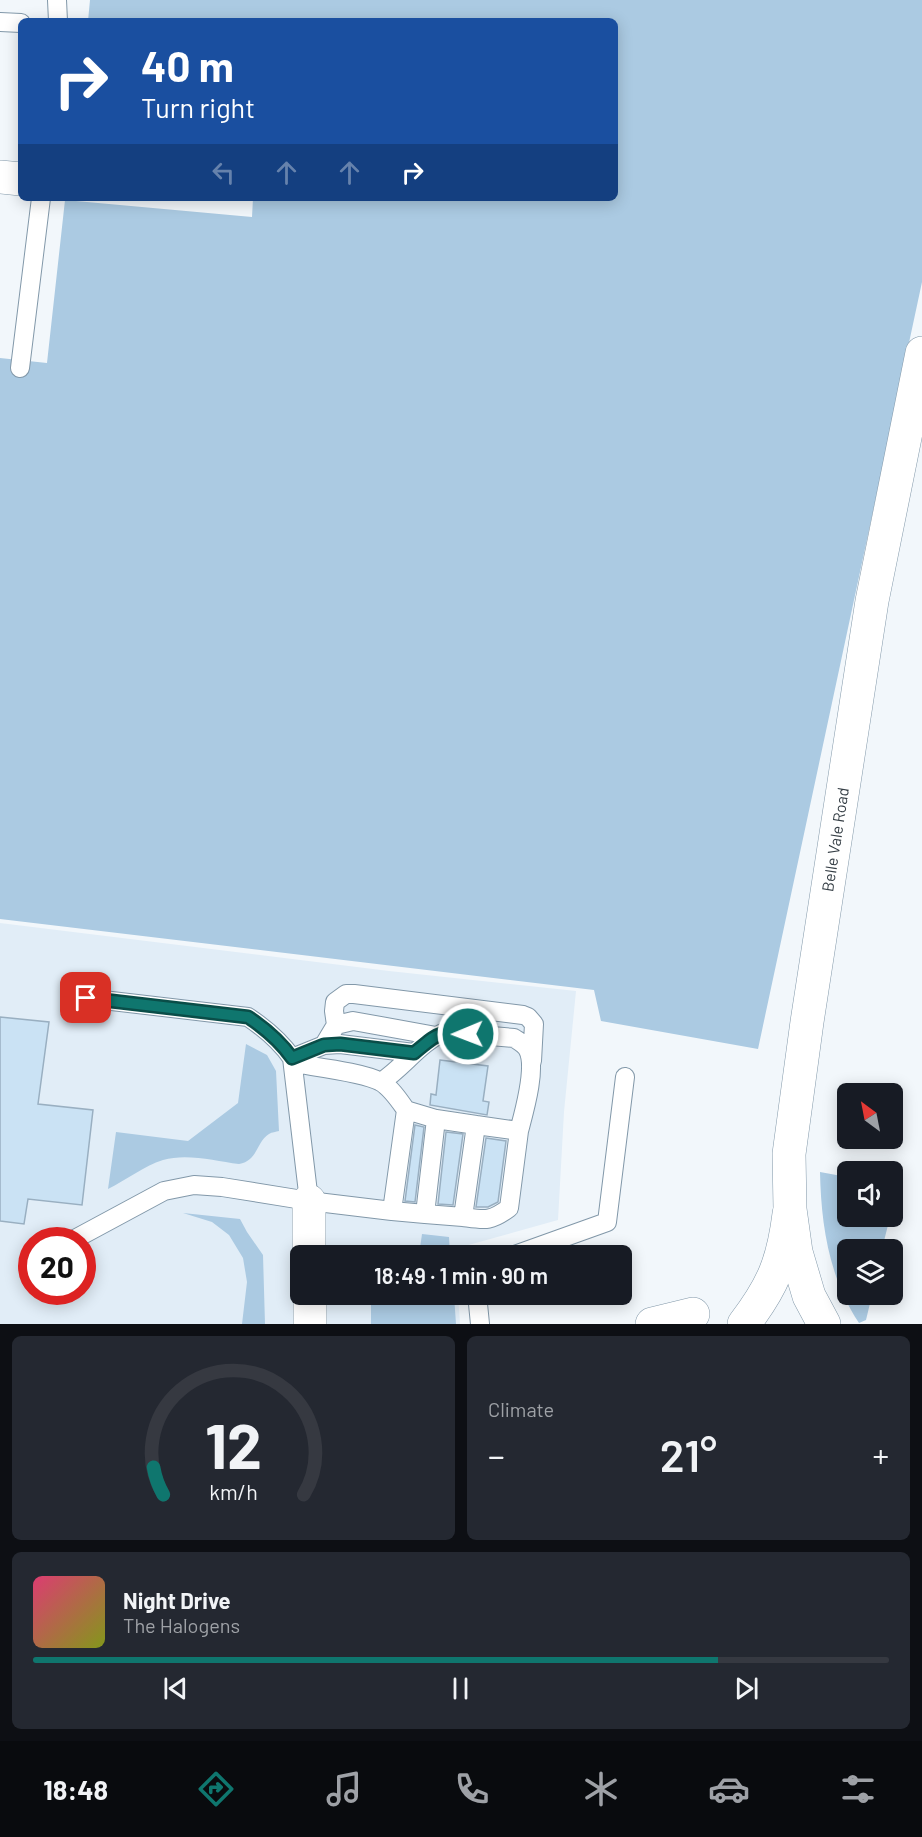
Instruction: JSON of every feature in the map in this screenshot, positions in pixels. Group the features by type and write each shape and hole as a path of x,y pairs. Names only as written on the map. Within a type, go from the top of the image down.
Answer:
{"main road":[{"path":"0,177 18,179"},
{"name":"Belle Vale Road","path":"819,1322 799,1266 790,1209 789,1154 807,1022 872,602 920,367"},
{"path":"309,1201 309,1245"},
{"path":"744,1324 757,1307 777,1271 785,1242 790,1209"},
{"path":"310,1305 310,1324"},
{"path":"652,1324 693,1314"}],"lane":[{"path":"57,0 58,18"},
{"path":"0,22 18,23"},
{"path":"20,368 40,201"},
{"path":"96,1228 164,1191 179,1186 194,1185 222,1187 309,1201 484,1220 496,1217 509,1208 519,1131 528,1095 532,1061 534,1024 528,1017 346,994 335,1002 336,1025 324,1045"},
{"path":"86,998 248,1017 264,1028 293,1060 309,1201"},
{"path":"336,1025 353,1021 436,1036"},
{"path":"381,1082 393,1074 414,1053 445,1032 514,1038 523,1043 532,1061"},
{"path":"293,1060 324,1045 340,1044 414,1053"},
{"path":"293,1060 365,1076 381,1082 396,1096 406,1110 436,1119 519,1131"},
{"path":"543,1245 607,1222 625,1077"},
{"path":"393,1211 406,1110"},
{"path":"426,1214 436,1119"},
{"path":"464,1217 476,1125"},
{"path":"478,1305 480,1324"}],"shaded area":[{"path":"90,0 922,0 922,282 758,1049 601,1021 594,990 0,919 0,358 47,363 65,201 252,217 253,201 618,201 618,18 88,18"},
{"path":"0,923 389,971 576,991 564,1112 558,1220 468,1245 290,1245 290,1305 459,1305 460,1324 0,1324"},
{"path":"246,1044 267,1055 276,1071 279,1131 265,1137 250,1159 245,1162 239,1164 201,1158 172,1158 149,1166 108,1189 116,1132 188,1141 238,1103"},
{"path":"820,1172 837,1175 837,1227 888,1227 884,1239 837,1239 837,1278 829,1250 822,1211"},
{"path":"183,1213 240,1219 263,1255 265,1324 242,1324 247,1282 243,1258 229,1235 212,1222"},
{"path":"422,1234 449,1237 449,1245 420,1245"},
{"path":"371,1305 455,1305 456,1324 371,1324"},
{"path":"870,1305 866,1320 859,1323 849,1306"}],"building":[{"path":"0,1017 49,1022 38,1104 93,1110 82,1205 28,1199 24,1224 0,1221"},
{"path":"440,1060 488,1066 483,1101 489,1102 487,1115 430,1105 431,1094 436,1095"},
{"path":"415,1125 424,1127 415,1202 405,1201"},
{"path":"446,1132 463,1134 453,1205 438,1204"},
{"path":"486,1138 506,1141 498,1202 488,1207 476,1207"}],"route":[{"path":"86,998 248,1017 282,1044 292,1058 324,1045 340,1044 414,1053 445,1032 468,1034"}]}
